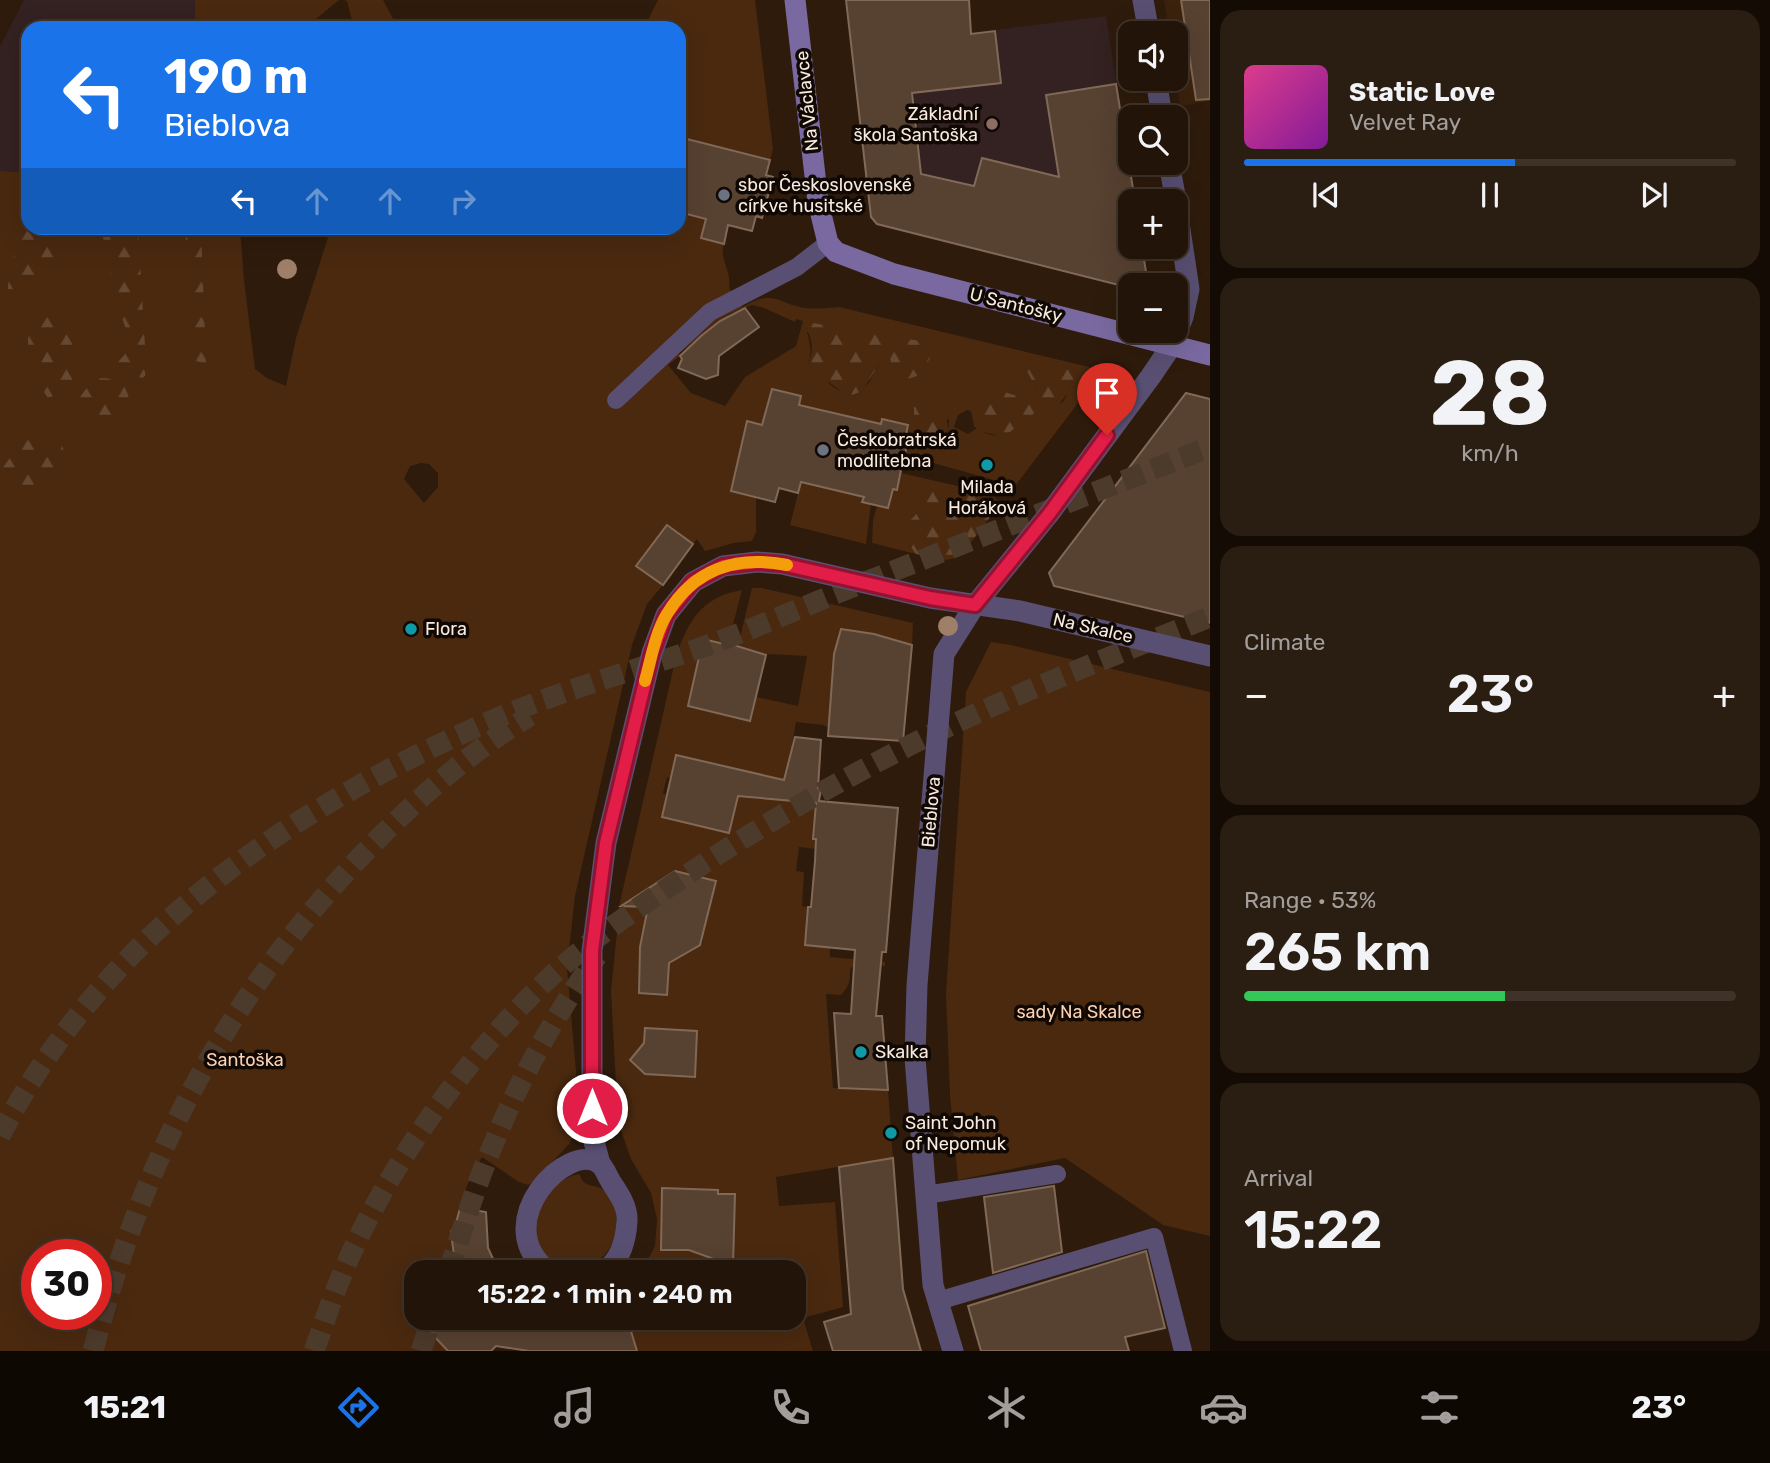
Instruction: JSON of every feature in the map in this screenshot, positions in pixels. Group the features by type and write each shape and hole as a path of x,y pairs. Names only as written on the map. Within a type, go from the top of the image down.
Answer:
{"street":[{"name":"Na Václavce","path":"795,0 818,202 828,243"},
{"path":"1143,0 1147,21"},
{"name":"U Santošky","path":"828,243 836,252 894,274 1210,355"},
{"name":"Bieblova","path":"953,1351 933,1285 915,1058 917,985 944,654 975,605 1049,514 1172,345 1183,317 1189,289 1185,259"},
{"name":"Na Skalce","path":"592,1134 592,951 606,843 652,653 666,615 693,582 723,566 757,562 782,564 930,598 1020,611 1210,656"},
{"path":"535,1260 525,1232 529,1207 545,1184 560,1169 578,1160 592,1134"},
{"path":"592,1134 600,1164 621,1197 627,1214 626,1237 614,1260"},
{"path":"578,1160 600,1164"}],"lane":[{"path":"616,400 710,312 797,267 828,243"},
{"path":"926,1195 1057,1174"},
{"path":"938,1301 1154,1237 1182,1351"}],"shaded area":[{"path":"24,0 195,0 195,21 21,21 21,172 0,171 0,46"},
{"path":"1164,0 1210,0 1210,101 1180,105 1178,91 1188,91 1188,21 1167,21"},
{"name":"Základní škola Santoška","path":"1106,16 1120,105 1118,175 1131,175 1133,189 1118,189 1118,259 1144,259 1146,272 1118,273 1118,284 877,224 871,217 852,48"}],"green space":[{"path":"195,0 339,0 314,21 195,21"},
{"path":"344,0 383,0 394,21 352,21 347,1"},
{"path":"658,0 755,0 773,149 770,160 686,139 686,21 648,21"},
{"name":"Santoška","path":"0,171 21,172 21,235 241,235 255,369 267,378 286,386 296,338 329,235 686,235 686,214 706,219 724,244 723,255 729,276 729,288 743,307 760,299 772,298 805,308 839,307 1089,367 1095,372 1094,382 1015,486 905,455 908,425 881,424 799,405 801,396 772,389 764,426 747,422 731,491 756,497 756,532 752,541 705,551 697,539 693,544 667,525 636,565 663,585 647,604 632,645 575,896 567,968 580,1116 570,1143 535,1181 528,1185 519,1182 482,1157 465,1190 459,1227 451,1232 455,1260 404,1260 404,1330 437,1330 448,1351 0,1351","holes":["752,305 795,322 796,319 803,321 796,346 745,377 725,406 691,393 668,365 680,356 679,353 730,314","807,332 930,358 890,357 879,365 868,384 852,395 834,387 826,379 804,376 810,359","1022,361 1068,367 1083,391 1077,386 1069,391 1063,402 1041,408 1004,434 987,434 977,428 968,434 954,427 958,415 967,410 971,411 983,398 1026,396 1037,390","949,419 948,441 928,432 925,425","429,464 438,473 438,487 424,503 404,479 410,466"]},
{"path":"16,222 21,223 21,235 48,235 54,242 59,251 44,286 28,290 8,289 14,255 11,233"},
{"path":"103,235 138,235 146,363 145,376 142,378 119,369 118,362 127,351 129,343 116,298 118,282 110,276 113,261 105,252"},
{"path":"185,235 201,235 206,364 193,360"},
{"path":"46,317 64,321 72,326 78,337 77,361 81,371 76,388 48,398 29,370 28,339 31,327"},
{"path":"807,322 926,342 930,358 920,375 901,381 893,370 890,358 879,365 862,391 852,395 842,392 826,380 820,385 810,384 804,376 812,350"},
{"path":"1021,360 1068,367 1086,393 1077,386 1052,410 1040,409 1006,435 980,431 974,426 971,411 983,397 1004,391 1020,395 1037,390"},
{"path":"98,378 119,381 125,387 129,399 109,423 84,419 75,409 84,392"},
{"path":"928,401 941,404 945,415 948,437 943,447 929,445 925,425 914,418 914,407"},
{"path":"22,441 62,445 66,457 66,473 42,495 16,491 8,483 2,469"},
{"path":"901,473 988,493 921,509 909,545 916,554 872,543 877,506 888,508"},
{"path":"801,482 864,497 863,502 871,504 866,544 790,525"},
{"path":"935,482 945,484 949,491 963,489 975,496 988,493 1001,503 962,554 951,559 939,560 916,554 909,545 907,524 921,509 920,494 925,487"},
{"path":"752,588 762,588 913,623 912,645 841,629 834,654 835,730 823,725 796,722 791,752 821,755 813,839 816,839 816,849 799,847 796,871 804,872 802,906 808,907 805,945 830,948 830,957 885,962 885,966 852,967 850,980 841,995 826,994 833,1088 888,1090 893,1158 776,1177 779,1206 835,1202 843,1307 806,1317 806,1260 733,1260 735,1195 718,1194 717,1190 662,1189 661,1249 689,1250 716,1260 647,1260 655,1246 657,1219 651,1193 631,1159 618,1122 611,991 620,902 676,657 698,612 716,598 742,590 728,644 703,640 688,707 749,721 756,697 798,706 807,656 766,654 738,646","holes":["677,755 748,772 743,797 738,796 729,833 662,817 667,795 663,793 667,777 671,778","675,872 715,881 703,942 697,946 648,906 647,893 651,885 654,883 666,886","640,965 668,966 667,995 639,993","645,1028 697,1031 694,1077 643,1074 643,1068 634,1063 644,1050"]},
{"name":"sady Na Skalce","path":"991,642 1210,692 1210,1236 1163,1225 1065,1158 958,1180 950,1095 946,993 966,692"},
{"path":"579,1174 585,1183 605,1192 612,1203 617,1221 616,1230 609,1249 597,1260 551,1260 538,1247 535,1229 540,1207 551,1190 566,1178"},
{"path":"806,1328 813,1351 637,1351 633,1337 623,1338 621,1330"}],"building":[{"name":"Základní škola Santoška","path":"846,0 969,0 971,34 995,31 1001,83 912,93 921,174 974,186 982,158 1059,177 1046,95 1116,84 1119,105 1118,175 1131,175 1133,189 1118,189 1118,259 1144,259 1146,272 1118,273 1118,285 877,224 871,217"},
{"path":"1181,0 1210,0 1210,99 1196,100 1188,47 1188,21 1184,21"},
{"name":"sbor Československé církve husitské","path":"686,139 770,160 766,175 773,177 762,218 756,216 752,231 728,225 724,244 701,238 706,219 686,214"},
{"path":"745,308 759,327 719,356 718,375 706,379 678,368 682,359 680,356 701,336 720,321"},
{"name":"Českobratrská modlitebna","path":"772,389 801,396 799,405 881,424 882,419 908,425 904,444 907,445 897,490 893,489 888,508 862,502 864,497 801,482 798,493 779,488 775,502 731,491 747,421 762,425"},
{"path":"1186,393 1210,399 1210,623 1054,586 1049,573"},
{"path":"667,525 693,544 663,585 636,566"},
{"path":"841,629 874,634 912,645 903,741 828,736 834,654"},
{"path":"703,639 724,642 766,655 750,721 688,706"},
{"path":"795,737 821,740 819,801 898,808 886,952 882,952 876,1016 882,1016 888,1090 839,1088 834,1013 851,1014 855,950 805,945 815,861 816,839 813,839 816,803 738,796 729,833 662,817 676,755 784,780"},
{"path":"675,871 716,881 700,945 669,963 667,995 639,993 640,947 648,907 621,906"},
{"path":"645,1028 697,1031 695,1077 645,1074 630,1060 644,1043"},
{"path":"893,1158 903,1289 921,1351 833,1351 824,1322 851,1314 839,1167"},
{"path":"1054,1186 1062,1252 993,1273 984,1197"},
{"path":"662,1188 718,1190 718,1194 735,1194 733,1260 716,1260 689,1250 661,1250"},
{"path":"460,1208 486,1212 488,1248 494,1260 454,1260 451,1232"},
{"path":"1146,1251 1165,1328 1125,1337 1129,1351 981,1351 968,1306"},
{"path":"434,1330 631,1330 637,1351 529,1351 496,1346 491,1351 448,1351 431,1333"}],"tunnel":[{"path":"0,1136 43,1063 93,997 150,937 212,883 279,834 350,791 424,752 526,706 717,642 1210,447"},
{"path":"314,1351 337,1286 359,1238 403,1158 429,1119 486,1045 546,981 580,951 691,872 806,801 886,757 1009,699 1210,617"},
{"path":"93,1351 140,1204 170,1135 204,1068 243,1005 286,943 335,885 389,828 456,768 492,740 530,716"},
{"path":"452,1260 480,1176 503,1120 553,1024 597,956"},
{"path":"421,1351 428,1330"}],"slow traffic":[{"path":"645,681 666,615 693,582 723,566 757,562 787,565"}],"place":[{"name":"Základní škola Santoška","path":"992,124"},
{"name":"sbor Československé církve husitské","path":"724,195"},
{"name":"Českobratrská modlitebna","path":"823,450"},
{"name":"Milada Horáková","path":"987,465"},
{"name":"Flora","path":"411,629"},
{"name":"Skalka","path":"861,1052"},
{"name":"Saint John of Nepomuk","path":"891,1133"}],"route":[{"path":"592,1108 592,951 606,843 652,653 666,615 693,582 723,566 757,562 782,564 930,598 975,605 1049,514 1107,435"}]}
